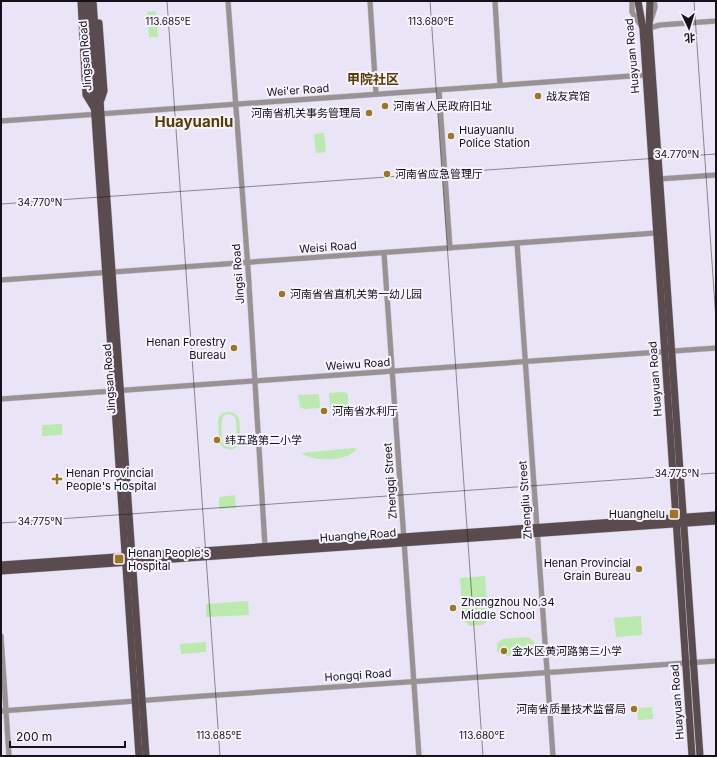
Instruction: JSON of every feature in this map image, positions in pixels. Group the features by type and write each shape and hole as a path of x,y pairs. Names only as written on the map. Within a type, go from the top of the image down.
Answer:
{"main road":[{"path":"81,1 86,95 97,111"},
{"name":"Jingsan Road","path":"87,1 109,272 139,701 146,756"},
{"name":"Jingsan Road","path":"93,1 97,111"},
{"path":"97,1 104,91 97,111"},
{"name":"Huayuan Road","path":"638,1 646,29 659,179 679,521 685,663 692,756"},
{"path":"642,1 646,29"},
{"path":"645,1 646,29"},
{"name":"Huayuan Road","path":"650,1 646,29 645,75 656,233 668,352"},
{"name":"Huanghe Road","path":"679,521 716,515"},
{"name":"Huayuan Road","path":"679,521 693,663 700,756"},
{"name":"Huanghe Road","path":"1,565 129,559 679,521 716,521"},
{"name":"Huanghe Road","path":"1,571 265,546 404,540"},
{"name":"Jingsan Road","path":"139,701 139,756"}],"street":[{"name":"Jingsi Road","path":"228,1 247,262 265,546"},
{"path":"370,1 376,94"},
{"path":"495,1 500,86"},
{"path":"632,1 632,12 646,29"},
{"path":"646,29 655,7 654,1"},
{"path":"646,29 660,25 716,21"},
{"name":"Wei'er Road","path":"1,121 97,111 236,104 645,75"},
{"path":"439,90 450,248"},
{"path":"659,179 716,175"},
{"name":"Weisi Road","path":"1,280 656,233"},
{"name":"Zhengliu Street","path":"517,243 553,756"},
{"name":"Zhengqi Street","path":"384,253 419,756"},
{"name":"Weiwu Road","path":"1,399 716,348"},
{"path":"1,636 4,711 9,756"},
{"name":"Hongqi Road","path":"4,711 414,681 716,661"}],"green space":[{"path":"156,11 158,37 149,37 147,12"},
{"path":"324,133 326,152 316,153 314,134"},
{"path":"344,392 348,394 348,405 345,407 330,408 329,393"},
{"path":"319,394 320,408 304,409 300,407 298,395"},
{"path":"228,412 234,413 239,418 241,442 237,447 231,450 224,448 219,443 218,420 221,414","holes":["228,414 234,416 236,420 237,441 232,446 228,447 224,444 222,439 222,419 223,416"]},
{"path":"62,424 62,435 42,436 42,425"},
{"path":"354,448 357,449 352,453 330,459 314,458 301,453"},
{"path":"235,495 236,508 219,509 219,497"},
{"path":"485,576 488,620 483,625 470,626 463,620 460,578"},
{"path":"248,601 249,615 206,617 206,604"},
{"path":"641,616 642,635 616,637 614,618"},
{"path":"527,637 534,642 534,649 530,653 517,656 508,656 500,654 497,651 497,644 502,639"},
{"path":"206,642 206,652 181,654 180,644"},
{"path":"652,707 653,719 638,720 637,708"}],"place":[{"name":"战友宾馆","path":"538,96"},
{"name":"河南省人民政府旧址","path":"385,106"},
{"name":"河南省机关事务管理局","path":"369,113"},
{"name":"Huayuanlu Police Station","path":"451,136"},
{"name":"河南省应急管理厅","path":"387,174"},
{"name":"河南省省直机关第一幼儿园","path":"282,294"},
{"name":"Henan Forestry Bureau","path":"234,348"},
{"name":"河南省水利厅","path":"324,411"},
{"name":"纬五路第二小学","path":"217,440"},
{"name":"Henan Provincial People's Hospital","path":"57,479"},
{"name":"Huanghelu","path":"674,514"},
{"name":"Henan People's Hospital","path":"119,559"},
{"name":"Henan Provincial Grain Bureau","path":"639,569"},
{"name":"Zhengzhou No.34 Middle School","path":"453,608"},
{"name":"金水区黄河路第三小学","path":"504,651"},
{"name":"河南省质量技术监督局","path":"634,709"}],"district":[{"name":"甲院社区","path":"373,79"},
{"name":"Huayuanlu","path":"194,121"}]}
